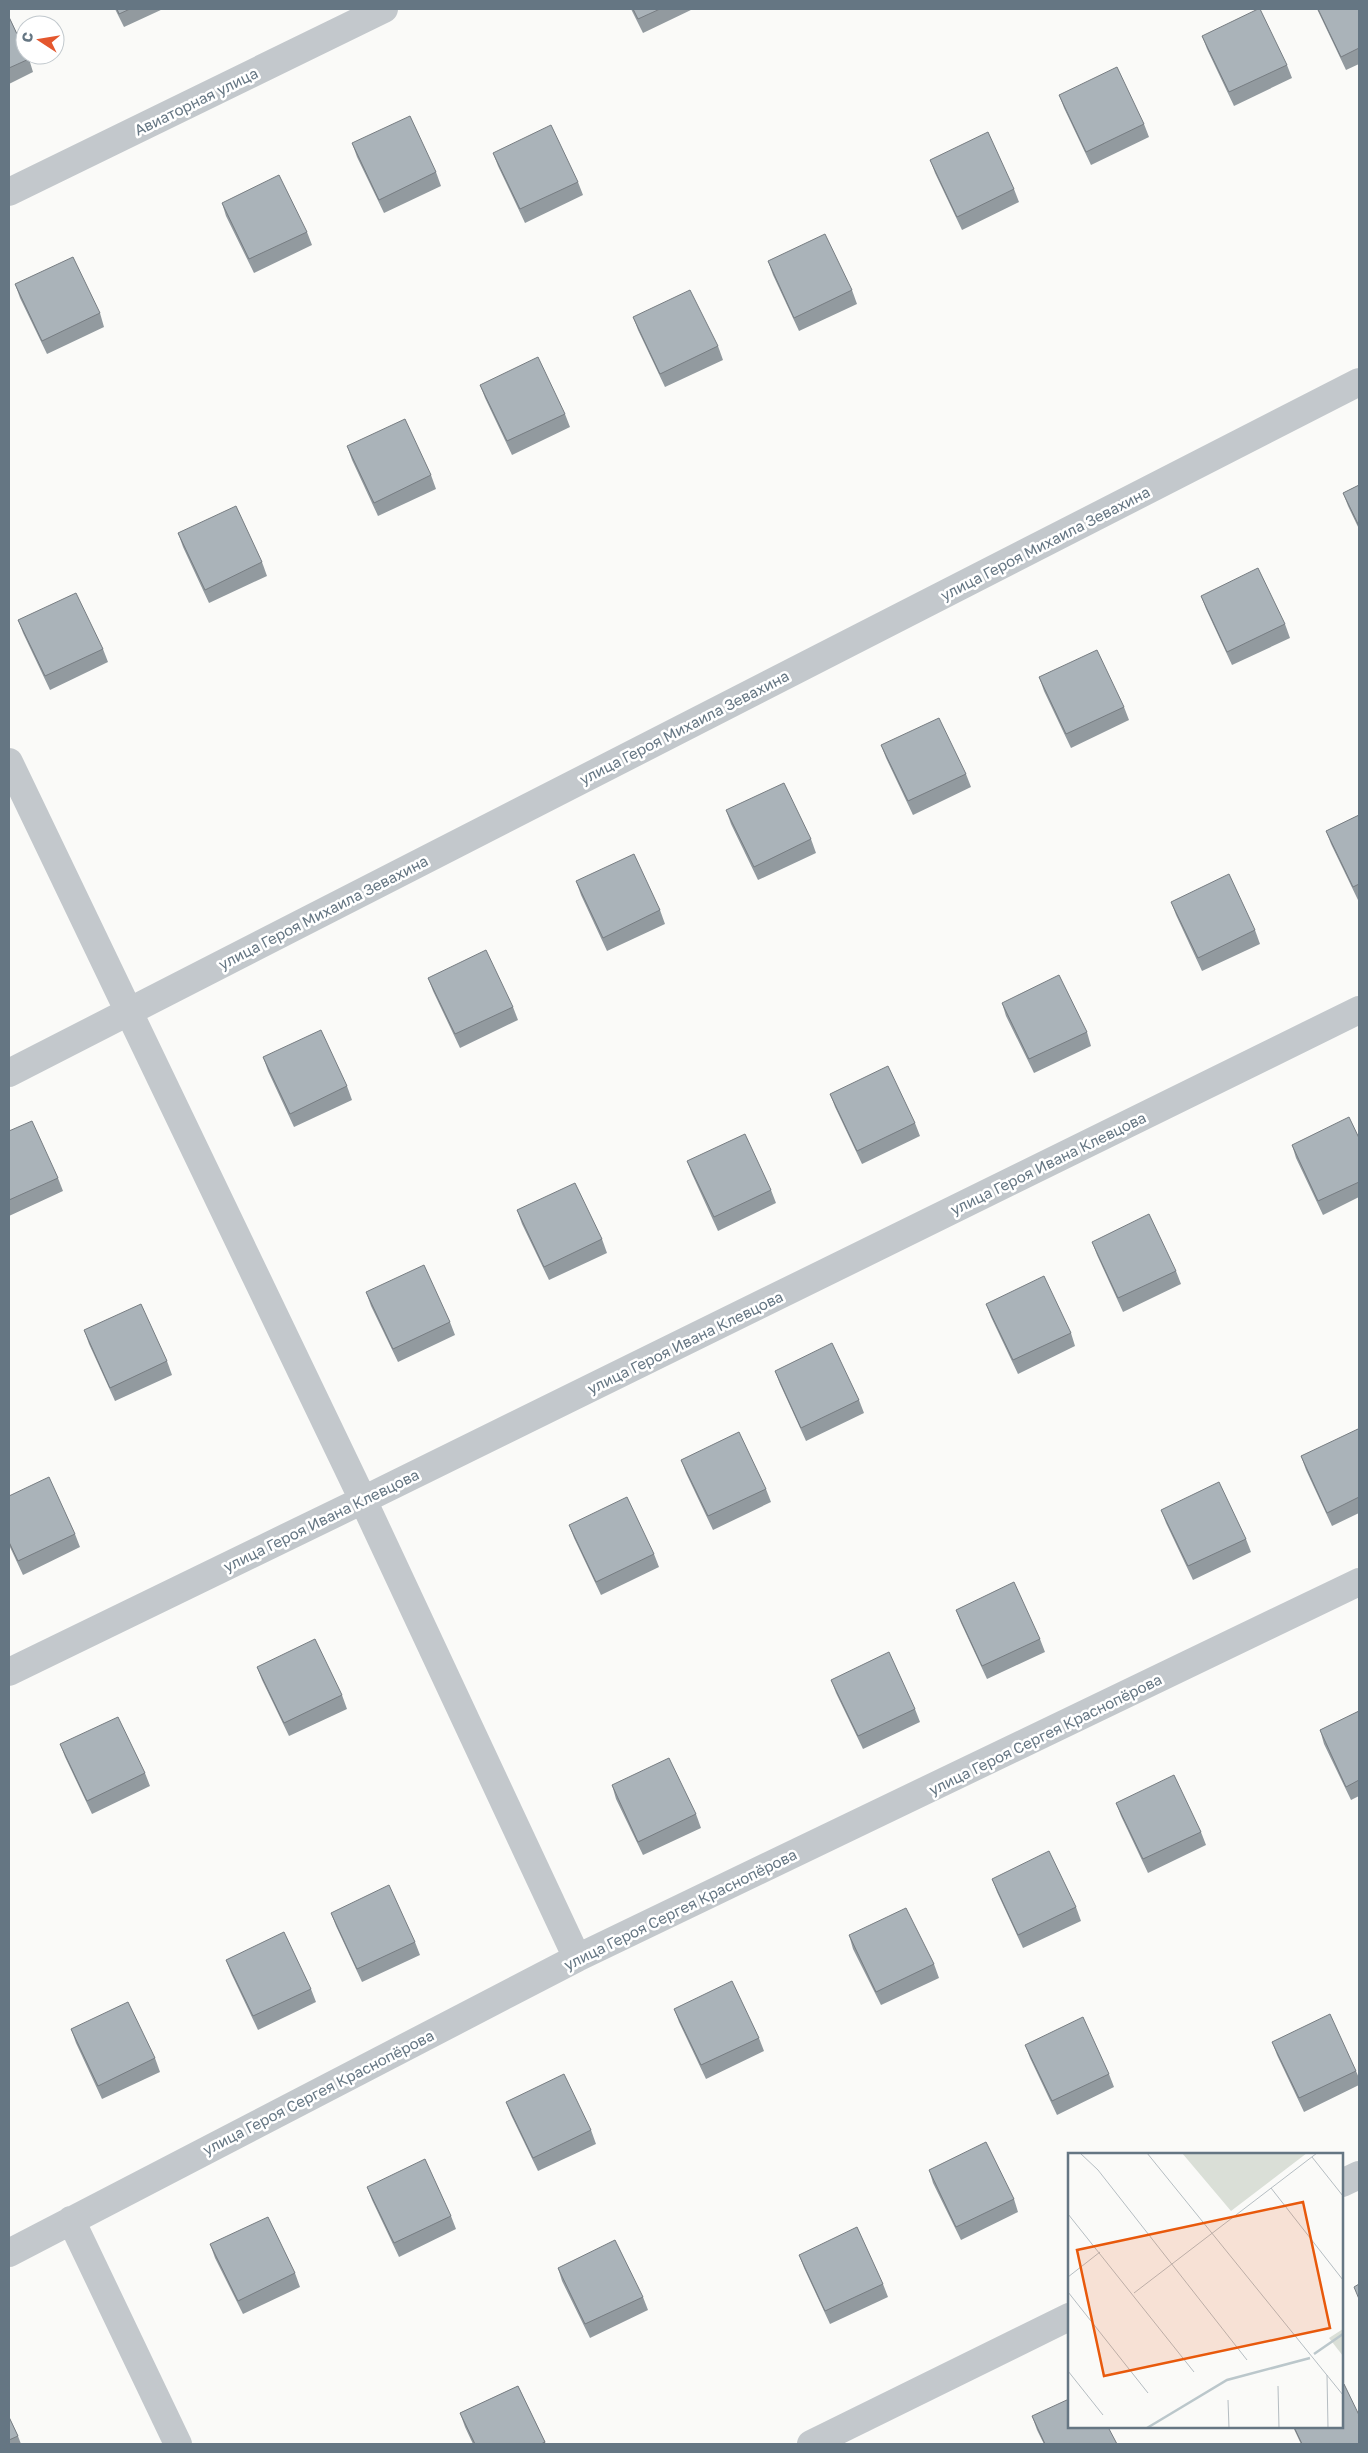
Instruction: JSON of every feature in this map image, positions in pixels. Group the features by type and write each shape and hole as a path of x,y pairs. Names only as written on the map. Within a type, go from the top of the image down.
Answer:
{"street":[{"name":"Авиаторная улица","path":"9,192 384,9"},
{"name":"улица Героя Михаила Зевахина","path":"9,1072 1359,382"},
{"path":"9,762 363,1500 577,1958"},
{"name":"улица Героя Ивана Клевцова","path":"9,1672 1359,1010"},
{"name":"улица Героя Сергея Краснопёрова","path":"9,2253 577,1958 1359,1582"},
{"path":"1343,2183 1359,2175"},
{"path":"71,2220 178,2444"},
{"path":"811,2444 1068,2317"}],"building":[{"path":"117,9 130,9 119,14"},
{"path":"633,9 660,9 638,19"},
{"path":"1260,9 1287,65 1229,92 1202,36"},
{"path":"1318,9 1359,9 1359,48 1341,57"},
{"path":"9,17 15,30 16,65 9,68"},
{"path":"1117,67 1144,124 1086,152 1059,95"},
{"path":"410,116 436,172 379,200 352,143"},
{"path":"551,125 578,182 520,209 493,153"},
{"path":"988,132 1014,189 957,217 930,160"},
{"path":"279,175 307,232 249,259 222,203"},
{"path":"825,234 852,290 794,318 768,261"},
{"path":"73,257 100,313 42,341 15,284"},
{"path":"690,290 718,346 660,374 633,317"},
{"path":"538,357 565,414 507,441 480,385"},
{"path":"405,419 431,475 374,503 347,446"},
{"path":"1359,485 1359,526 1343,493"},
{"path":"236,506 262,562 205,590 178,533"},
{"path":"1258,568 1285,624 1227,652 1201,596"},
{"path":"76,593 103,649 45,676 18,620"},
{"path":"1097,650 1124,707 1066,734 1039,677"},
{"path":"939,718 966,774 908,801 881,745"},
{"path":"784,783 811,839 754,867 726,810"},
{"path":"1359,815 1359,884 1353,887 1326,831"},
{"path":"634,854 660,910 603,938 576,881"},
{"path":"1229,874 1255,930 1198,958 1171,902"},
{"path":"486,950 513,1007 455,1034 428,978"},
{"path":"1059,975 1087,1032 1029,1059 1002,1003"},
{"path":"321,1030 347,1086 290,1114 263,1057"},
{"path":"888,1066 915,1123 857,1151 830,1094"},
{"path":"1349,1117 1359,1138 1359,1182 1318,1201 1292,1145"},
{"path":"32,1121 58,1178 9,1200 9,1131"},
{"path":"745,1134 771,1190 714,1217 687,1161"},
{"path":"575,1183 602,1239 544,1267 517,1210"},
{"path":"1149,1214 1176,1271 1118,1298 1092,1242"},
{"path":"424,1265 450,1322 393,1349 366,1292"},
{"path":"1044,1276 1071,1333 1013,1360 986,1304"},
{"path":"141,1304 167,1361 110,1388 84,1330"},
{"path":"832,1343 859,1400 801,1428 775,1371"},
{"path":"1358,1429 1359,1497 1327,1513 1301,1456"},
{"path":"739,1432 766,1489 708,1516 681,1460"},
{"path":"49,1477 75,1534 18,1561 9,1542 9,1496"},
{"path":"1219,1482 1246,1539 1188,1566 1161,1510"},
{"path":"627,1497 654,1554 596,1582 569,1525"},
{"path":"1014,1582 1040,1639 982,1666 956,1610"},
{"path":"315,1639 342,1695 284,1723 257,1667"},
{"path":"889,1652 915,1709 858,1736 831,1680"},
{"path":"1359,1711 1359,1780 1346,1787 1320,1730"},
{"path":"118,1717 145,1773 87,1801 60,1744"},
{"path":"669,1758 696,1814 638,1842 612,1785"},
{"path":"1174,1775 1201,1832 1143,1859 1116,1803"},
{"path":"1049,1851 1076,1907 1018,1935 992,1879"},
{"path":"389,1885 415,1942 357,1969 331,1913"},
{"path":"906,1908 934,1964 876,1992 849,1935"},
{"path":"284,1932 311,1989 253,2016 226,1960"},
{"path":"732,1981 759,2038 701,2065 674,2009"},
{"path":"128,2002 155,2058 98,2086 71,2029"},
{"path":"1330,2014 1356,2071 1299,2098 1272,2042"},
{"path":"1083,2017 1109,2074 1052,2101 1025,2045"},
{"path":"564,2074 591,2130 533,2158 506,2102"},
{"path":"986,2142 1014,2199 956,2227 929,2170"},
{"path":"425,2159 451,2216 394,2243 367,2187"},
{"path":"268,2217 295,2273 238,2301 210,2244"},
{"path":"857,2227 883,2284 825,2311 799,2255"},
{"path":"615,2240 643,2297 585,2324 558,2268"},
{"path":"1359,2284 1359,2299 1354,2287"},
{"path":"1343,2384 1359,2415 1359,2444 1302,2444 1294,2428 1343,2428"},
{"path":"518,2386 545,2442 541,2444 475,2444 460,2413"},
{"path":"1068,2399 1068,2428 1109,2428 1117,2444 1045,2444 1032,2416"},
{"path":"9,2417 18,2436 9,2440"}]}
